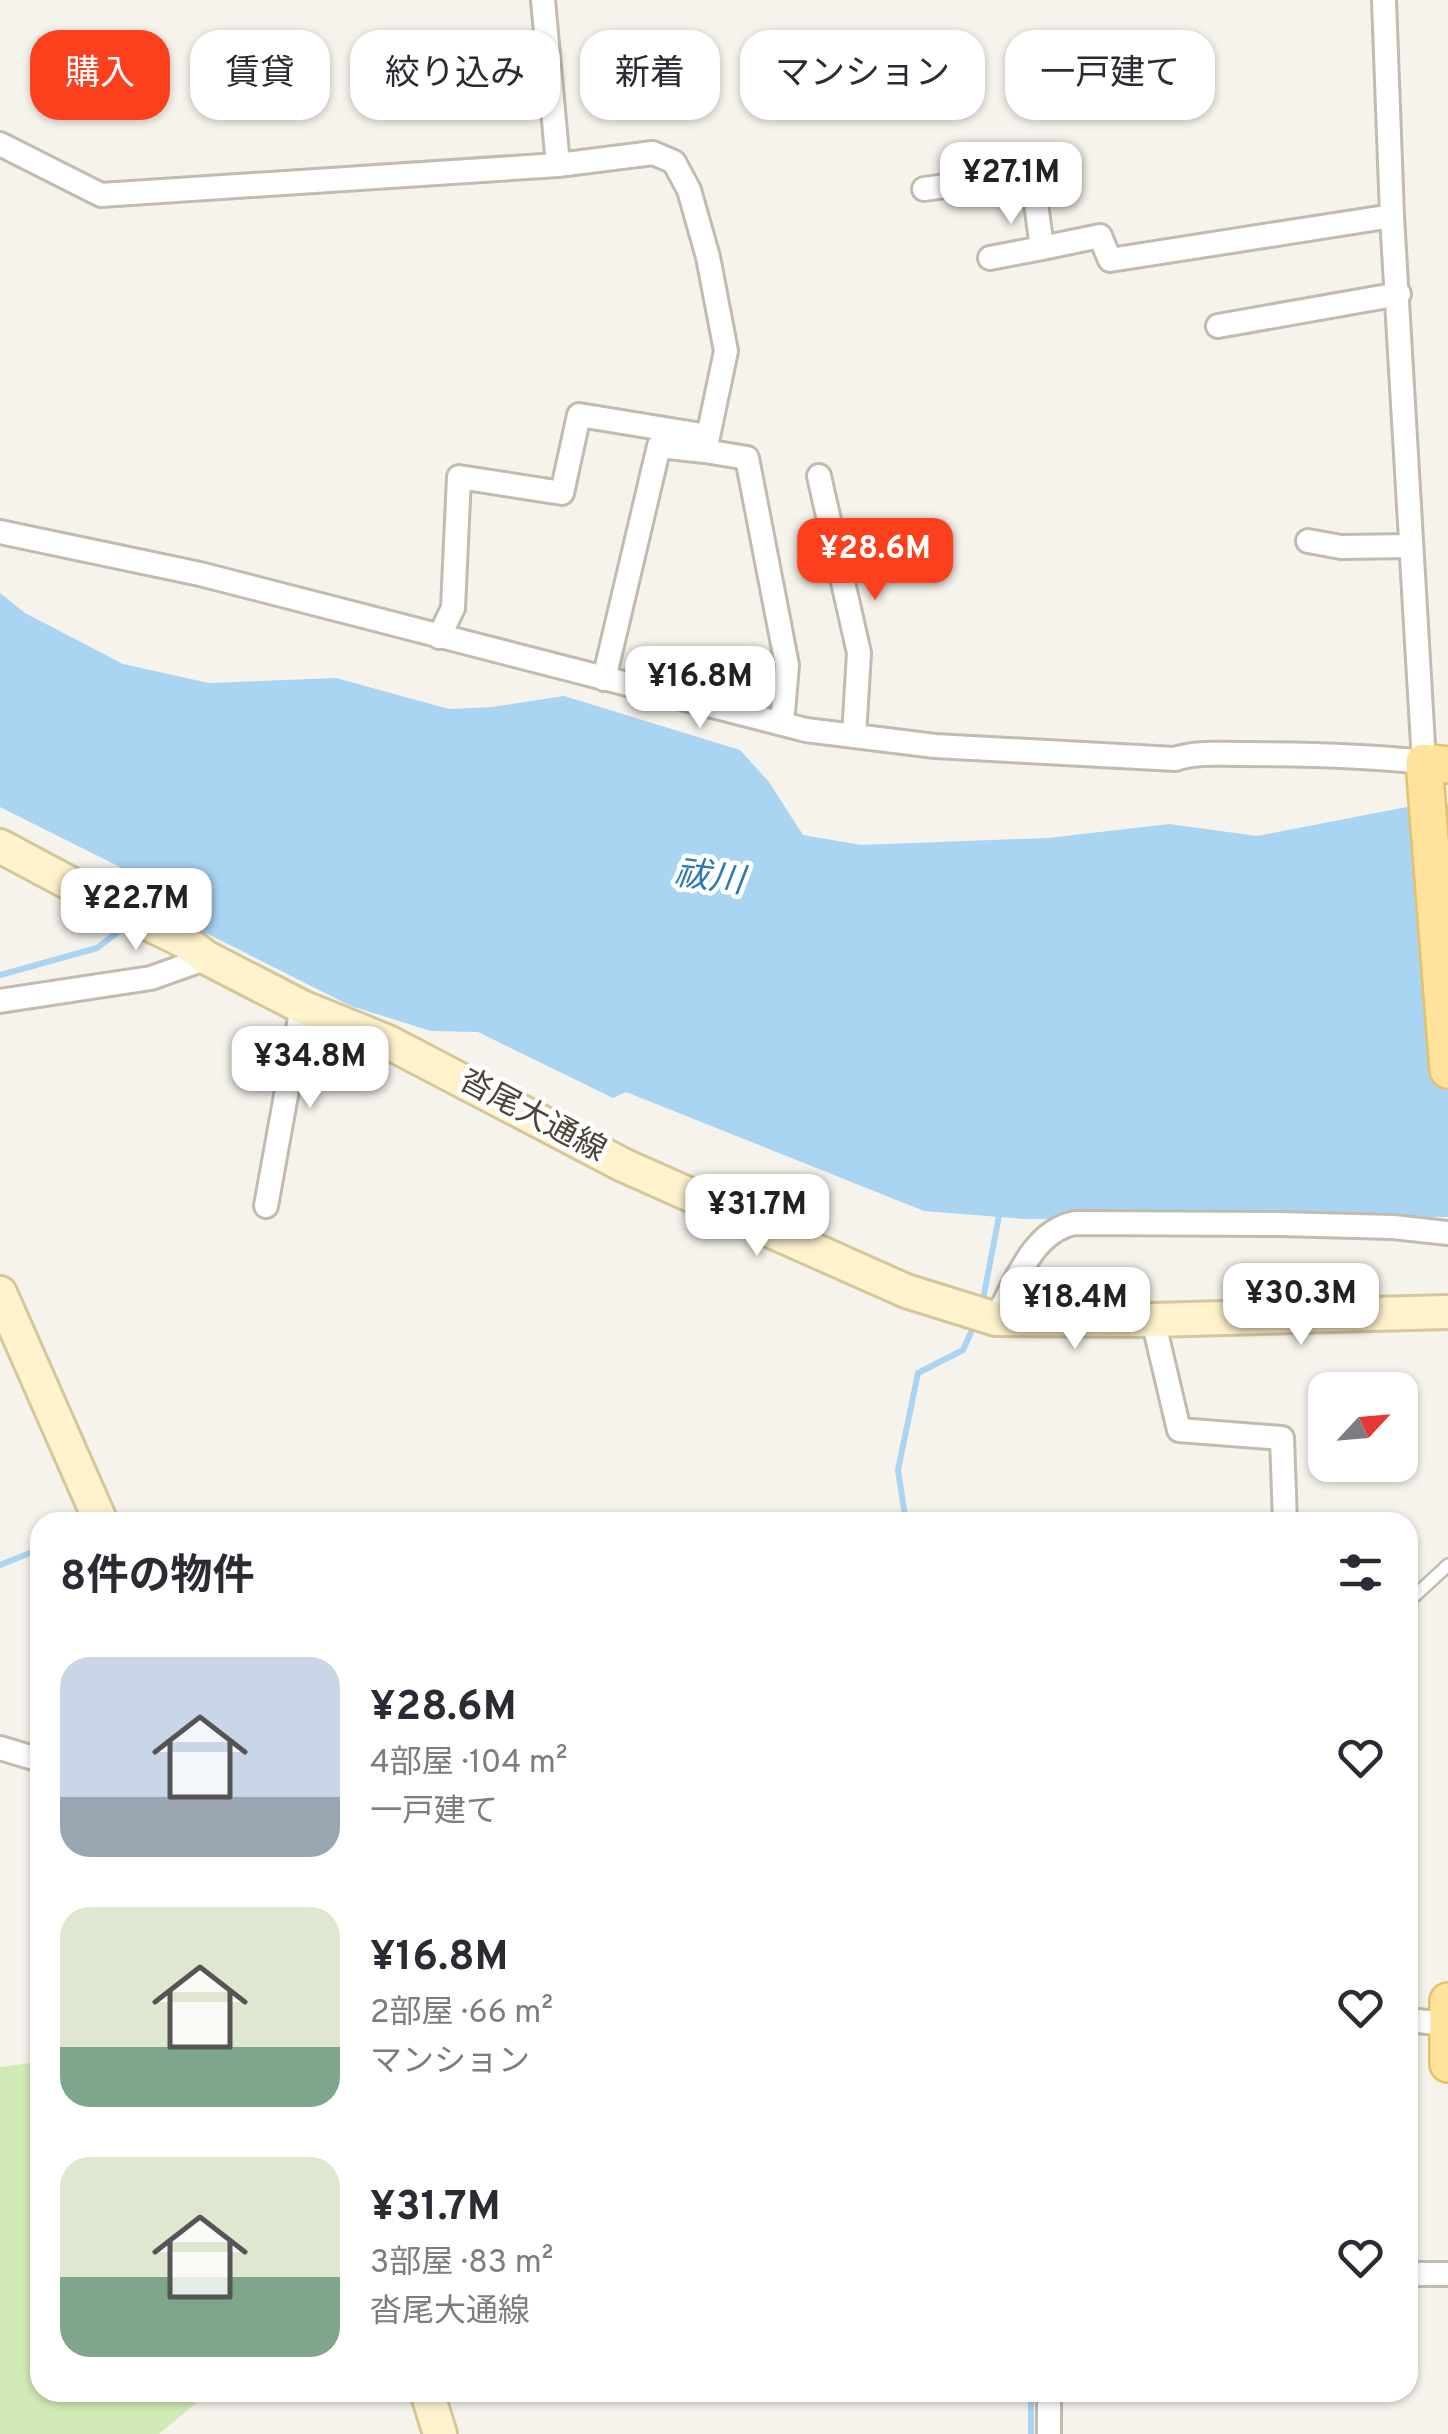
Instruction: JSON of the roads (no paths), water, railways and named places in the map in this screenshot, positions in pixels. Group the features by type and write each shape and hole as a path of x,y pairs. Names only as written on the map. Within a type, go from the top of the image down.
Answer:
{"main road":[{"path":"1432,770 1448,1070"},
{"name":"沓尾大通線","path":"0,846 302,1006 388,1042 623,1165 906,1291 996,1319 1153,1320 1448,1312"},
{"path":"0,1292 97,1512"},
{"path":"1447,2012 1448,2064"},
{"path":"430,2402 440,2434"}],"street":[{"path":"543,0 558,164"},
{"path":"0,532 200,574 782,724 854,736 935,746 1175,759 1187,754 1377,756 1432,770 1412,546 1392,216 1384,0"},
{"path":"0,144 101,195 558,164 652,153 674,162 689,190 708,257 726,351 706,444"},
{"path":"924,189 1032,174 1042,248"},
{"path":"990,258 1100,236 1110,260 1392,216"},
{"path":"1218,326 1399,294"},
{"path":"439,636 452,608 460,477 562,493 580,415 706,444 747,458 788,665 782,724"},
{"path":"604,679 659,446 706,444"},
{"path":"819,476 860,653 854,736"},
{"path":"834,541 912,532"},
{"path":"1308,541 1340,547 1412,546"},
{"path":"0,1000 151,978 196,949"},
{"path":"266,1206 302,1006"},
{"path":"996,1319 1049,1232 1074,1222 1356,1226 1448,1233"},
{"path":"1153,1320 1178,1430 1282,1438 1285,1512"},
{"path":"0,1748 30,1757"},
{"path":"1418,2018 1447,2012"},
{"path":"1418,2274 1448,2274"},
{"path":"1049,2402 1049,2434"}],"lane":[{"path":"1418,1593 1448,1565"}],"water":[{"name":"祓川","path":"0,593 25,613 123,664 209,683 336,678 449,709 564,696 740,750 769,782 803,835 861,845 1048,838 1169,824 1257,836 1417,805 1448,804 1448,1217 1023,1219 924,1211 626,1092 613,1098 478,1032 431,1031 351,1006 140,900 142,878 0,807"}],"waterway":[{"path":"0,975 97,948 127,925"},
{"path":"982,1305 999,1216 993,1212"},
{"path":"904,1512 898,1470 918,1373 963,1350 976,1321"},
{"path":"0,1565 30,1553"},
{"path":"1031,2402 1031,2434"}]}
